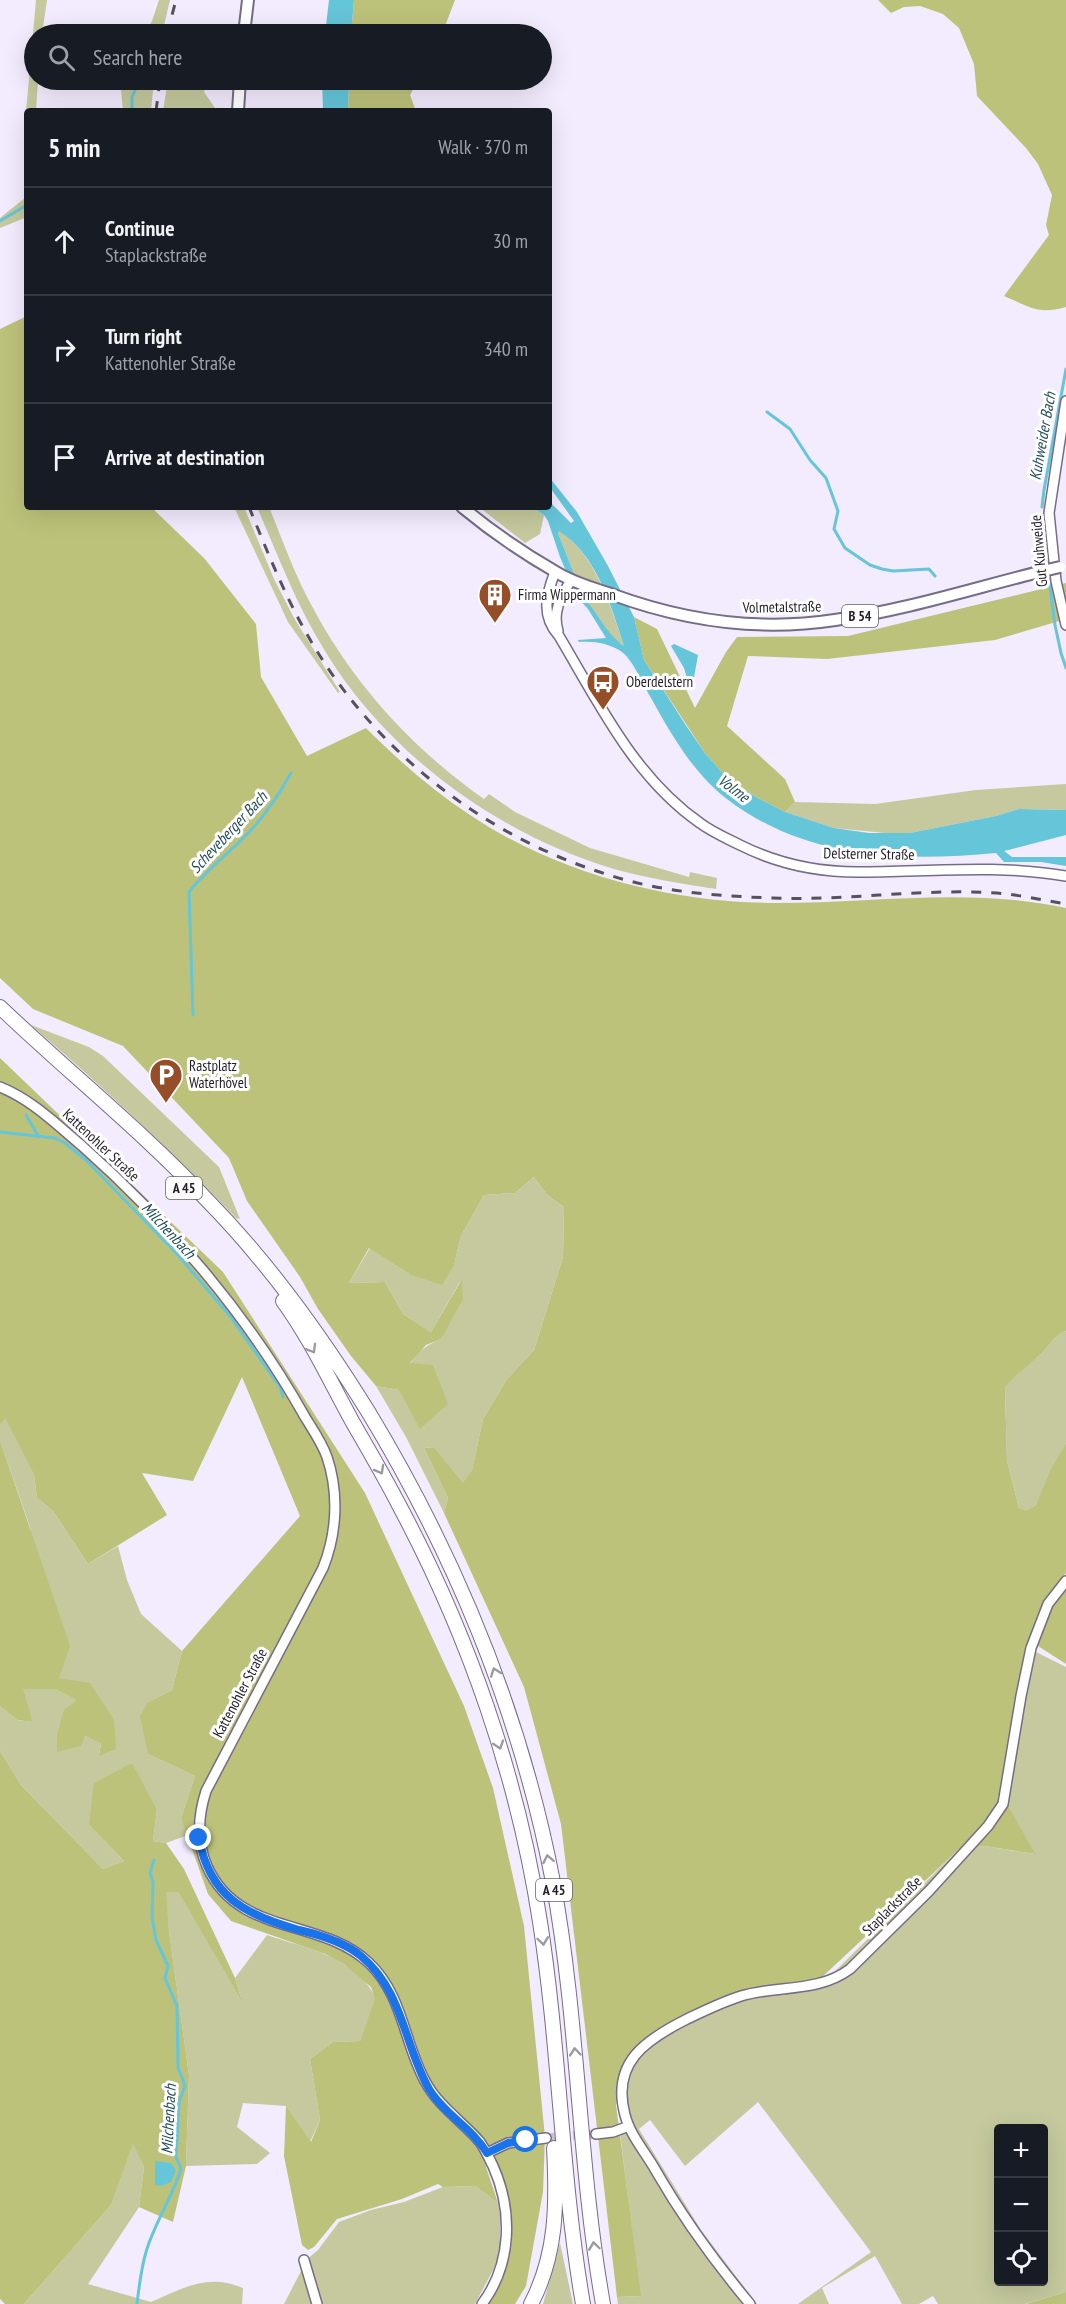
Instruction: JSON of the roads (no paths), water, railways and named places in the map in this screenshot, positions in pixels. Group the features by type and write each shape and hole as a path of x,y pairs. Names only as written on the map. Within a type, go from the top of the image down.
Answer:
{"highway":[{"name":"A 45","path":"0,1007 145,1138 209,1201 271,1272 308,1319 348,1379 418,1497 454,1569 488,1651 525,1764 546,1849 560,1927 572,2019 588,2199 603,2304"},
{"name":"A 45","path":"0,1018 138,1143 203,1206 265,1275 292,1314 335,1388 400,1506 438,1586 469,1658 501,1750 527,1852 540,1919 552,2021 569,2212 583,2304"},
{"path":"531,2304 548,2266 553,2236 555,2205 553,2130 560,2112"}],"main road":[{"path":"245,24 248,0"},
{"path":"238,108 239,90"},
{"name":"B 54","path":"466,510 501,537 571,580"},
{"name":"Volmetalstraße","path":"571,580 672,614 744,624 788,625 873,614 1063,567"}],"street":[{"name":"Gut Kuhweide","path":"1066,401 1049,513 1056,581 1066,626"},
{"name":"Delsterner Straße","path":"555,572 546,606 549,621 611,725 645,771 669,797 710,830 747,849 794,865 843,871 997,870 1066,876"},
{"name":"Delsterner Straße","path":"559,636 555,616 560,599 571,580"},
{"name":"Kattenohler Straße","path":"0,1087 23,1098 98,1160 183,1248 226,1300 276,1368 326,1453 332,1476 335,1504 333,1537 329,1553 206,1791 198,1827 201,1851 208,1870 218,1886 239,1905 263,1918 321,1935 343,1945 360,1955 377,1971 392,1994 417,2063 431,2092 487,2153 505,2199 507,2232 503,2260 498,2275 482,2304"},
{"name":"Staplackstraße","path":"750,2304 701,2242 628,2126 624,2114 622,2084 631,2061 644,2045 676,2025 741,1996 822,1984 843,1974 923,1897 988,1826 1005,1797 1021,1696 1038,1625 1047,1604 1066,1581"},
{"path":"596,2134 614,2132 628,2126"},
{"path":"487,2153 508,2143 546,2138"},
{"path":"304,2260 317,2304"}],"water":[{"path":"329,0 354,0 352,24 326,24"},
{"path":"322,90 349,90 348,108 323,108"},
{"name":"Volme","path":"552,481 577,512 608,566 634,617 644,660 705,753 726,777 756,797 785,812 834,828 869,833 910,833 996,816 1019,809 1066,810 1066,835 1004,851 1012,857 1066,857 1066,866 1041,862 1004,862 996,853 925,857 856,852 822,845 789,834 757,819 727,799 693,765 626,656 607,645 596,642 579,642 578,640 606,638 588,609 577,597 548,521 536,510 552,510 552,504 571,523 574,521 552,490","holes":["559,531 583,553 600,582 614,614 624,646 612,635 583,597"]},
{"path":"674,644 698,655 693,683 689,684 684,668 671,646"},
{"path":"155,2161 171,2163 176,2170 171,2182 161,2186 155,2185"}],"waterway":[{"path":"132,108 132,97 135,90"},
{"path":"0,221 24,207"},
{"name":"Kuhweider Bach","path":"1042,507 1066,369"},
{"path":"767,412 790,429 810,460 826,478 838,511 834,529 845,548 870,565 882,569 893,571 929,569 935,576"},
{"name":"Kuhweider Bach","path":"1045,547 1048,566"},
{"name":"Kuhweider Bach","path":"1048,572 1055,625 1066,668"},
{"name":"Scheveberger Bach","path":"193,1015 189,892 257,824 291,773"},
{"path":"26,1115 39,1137"},
{"name":"Milchenbach","path":"0,1132 55,1138 86,1160 178,1255 230,1316 280,1387 283,1397"},
{"name":"Milchenbach","path":"137,2304 146,2252 181,2169 176,2157 179,2102 185,2086 178,2067 177,2006 165,1978 168,1966 156,1940 152,1917 153,1882 150,1873 154,1860"}],"tunnel":[{"path":"546,2138 596,2134"}],"railway":[{"path":"170,24 176,0"},
{"path":"156,108 159,90"},
{"path":"250,510 299,620 320,656 347,694 376,729 409,762 445,791 483,817 523,840 565,860 609,875 689,892 800,898 969,892 1023,896 1066,904"}],"place":[{"name":"Firma Wippermann","path":"495,624"},
{"name":"Oberdelstern","path":"603,711"},
{"name":"Rastplatz Waterhövel","path":"166,1104"}]}
